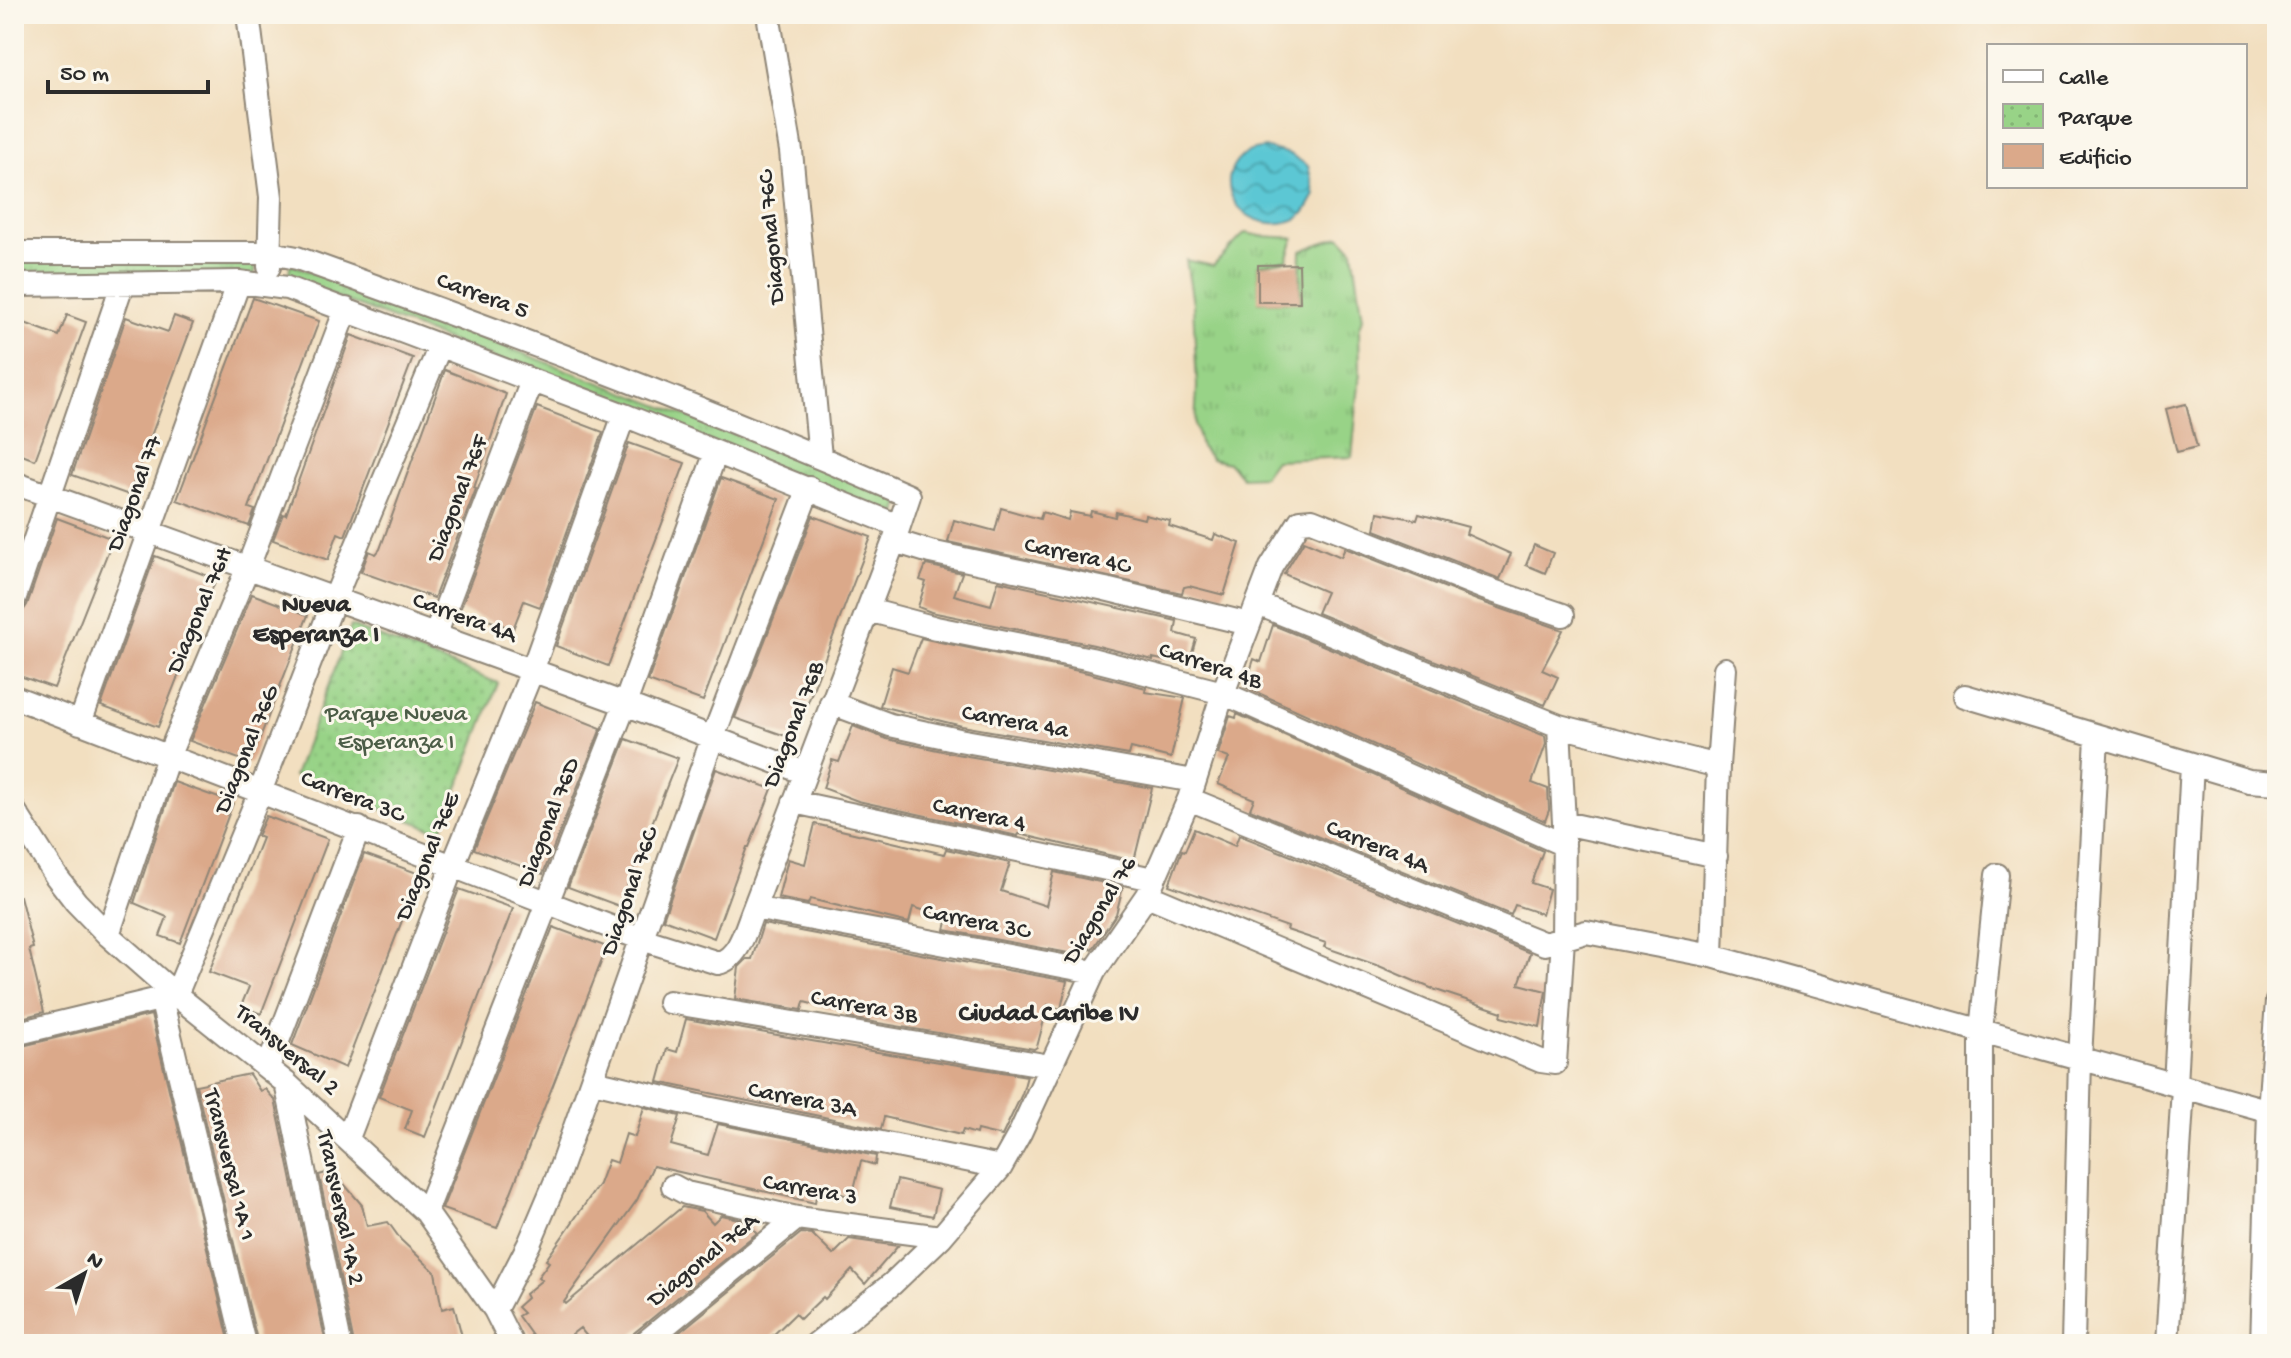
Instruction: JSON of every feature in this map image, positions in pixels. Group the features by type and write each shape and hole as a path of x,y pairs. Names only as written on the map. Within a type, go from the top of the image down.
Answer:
{"street":[{"path":"248,14 271,197 271,253 267,284"},
{"name":"Diagonal 76C","path":"768,14 791,151 820,457"},
{"name":"Carrera 5","path":"14,253 271,253 297,258 518,337 820,457 909,496"},
{"path":"16,291 239,282 287,288 809,488 897,534"},
{"name":"Diagonal 77","path":"80,723 239,282"},
{"path":"14,600 122,285"},
{"name":"Diagonal 76H","path":"108,935 168,757 248,567 346,309"},
{"name":"Diagonal 76G","path":"168,997 260,792 334,600 440,346"},
{"name":"Diagonal 76F","path":"435,636 532,381"},
{"name":"Diagonal 76E","path":"348,1138 532,671 624,415"},
{"name":"Diagonal 76D","path":"426,1212 625,704 716,452"},
{"name":"Carrera 4A","path":"14,483 625,704 805,773"},
{"name":"Diagonal 76C","path":"495,1310 529,1244 593,1081 713,737 809,488"},
{"name":"Diagonal 76B","path":"718,963 726,961 736,950 754,908 909,496"},
{"name":"Diagonal 76","path":"816,1344 892,1284 941,1237 1001,1167 1020,1133 1094,972 1150,887 1191,790 1223,693 1271,567 1294,528 1305,519 1312,520 1484,588 1563,615"},
{"name":"Carrera 4C","path":"897,534 930,552 1105,589 1254,614 1559,726 1718,766"},
{"name":"Carrera 4B","path":"868,610 936,628 1091,659 1223,693 1564,834 1716,856"},
{"path":"1712,956 1718,766 1725,669"},
{"path":"1965,696 2249,781 2277,783"},
{"name":"Carrera 3C","path":"14,697 642,939 718,963"},
{"name":"Carrera 4a","path":"831,703 890,725 1191,790"},
{"path":"1559,726 1564,834 1554,942 1586,932 1712,956 2273,1112"},
{"path":"2073,1344 2080,1059 2097,737"},
{"path":"2167,1344 2192,764"},
{"name":"Carrera 4A","path":"1191,790 1554,942"},
{"name":"Carrera 4","path":"794,802 1150,887 1464,1030 1541,1061 1555,1063 1554,942"},
{"name":"Transversal 2","path":"14,810 76,902 168,997 268,1067 426,1212 495,1310 512,1344"},
{"path":"268,1067 359,828"},
{"path":"1981,1344 1981,1031 1997,875"},
{"name":"Carrera 3C","path":"754,908 1094,972"},
{"path":"14,1034 168,997"},
{"name":"Transversal 1A 1","path":"168,997 244,1344"},
{"path":"2262,1344 2277,1001"},
{"name":"Carrera 3B","path":"669,1002 1050,1066"},
{"name":"Carrera 3A","path":"593,1081 707,1108 1001,1167"},
{"name":"Transversal 1A 2","path":"286,1083 340,1344"},
{"name":"Carrera 3","path":"673,1186 686,1193 797,1218 941,1237"},
{"name":"Diagonal 76A","path":"643,1344 797,1218"}],"green space":[{"path":"1245,233 1294,238 1287,260 1258,265 1259,302 1300,302 1301,251 1340,236 1353,250 1363,318 1359,330 1360,373 1352,457 1275,460 1263,476 1242,477 1229,463 1211,459 1201,447 1195,425 1197,387 1193,303 1186,260 1213,266"},
{"path":"14,260 257,260 254,277 14,281"},
{"path":"290,264 901,498 897,514 289,279"},
{"name":"Parque Nueva Esperanza I","path":"351,626 498,683 441,832 294,776"}],"water":[{"path":"1267,148 1290,154 1308,166 1315,195 1305,212 1294,220 1274,223 1257,220 1245,213 1231,195 1231,172 1237,161 1250,151"}],"building":[{"path":"1299,264 1300,302 1258,302 1258,265"},
{"path":"253,298 319,321 249,508 255,510 249,526 177,500"},
{"path":"67,315 86,322 35,460 14,452 14,319 59,336"},
{"path":"174,316 193,323 129,495 72,475 126,317 168,332"},
{"path":"351,335 413,358 345,536 338,533 328,560 273,540 283,514 286,515"},
{"path":"445,370 506,394 476,489 434,598 361,572 369,551 376,554 380,549"},
{"path":"2186,404 2197,447 2177,452 2166,409"},
{"path":"537,407 603,432 540,607 524,601 513,629 460,610"},
{"path":"629,443 685,463 608,666 556,646"},
{"path":"721,478 779,499 703,701 648,681"},
{"path":"1001,508 1040,519 1042,512 1068,520 1070,512 1090,516 1091,511 1115,517 1116,512 1144,519 1145,515 1170,521 1169,526 1213,540 1215,534 1240,543 1224,595 1189,586 1184,587 1182,593 948,542 954,520 995,531"},
{"path":"1378,512 1417,520 1419,514 1468,527 1466,534 1511,554 1500,579 1375,530"},
{"path":"813,516 871,537 794,739 735,718"},
{"path":"57,518 113,539 54,688 14,674 14,614 23,611 27,605"},
{"path":"1304,541 1341,557 1345,548 1479,601 1563,630 1542,670 1558,677 1545,705 1317,613 1326,592 1284,574"},
{"path":"1534,545 1553,553 1545,573 1526,565"},
{"path":"155,556 216,579 158,727 101,706"},
{"path":"926,565 962,573 954,595 991,605 998,581 1177,621 1175,633 1196,639 1190,660 1167,654 1166,661 1153,660 931,612 918,607 926,582 920,580"},
{"path":"252,594 308,615 250,763 190,741"},
{"path":"1273,625 1545,736 1546,744 1532,783 1548,789 1549,810 1545,821 1245,687 1254,659 1261,662"},
{"path":"921,638 1088,673 1146,688 1145,692 1185,698 1171,758 1131,748 1129,755 962,726 880,706 892,667 908,672"},
{"path":"535,702 601,728 543,874 474,849"},
{"path":"1237,714 1543,851 1531,883 1549,889 1542,914 1515,905 1511,915 1250,809 1254,799 1218,784 1229,758 1218,754 1230,716 1236,718"},
{"path":"853,726 887,739 956,754 1152,788 1134,861 858,801 823,788 832,760 839,762"},
{"path":"626,739 678,758 619,906 568,887"},
{"path":"716,769 772,789 714,938 663,919"},
{"path":"174,782 233,803 180,943 160,936 167,917 134,903"},
{"path":"266,816 328,839 261,1014 241,1006 249,987 209,972 262,838 257,836"},
{"path":"815,824 944,854 946,849 1010,863 1001,891 1046,906 1054,872 1123,887 1116,914 1092,950 1077,942 1074,954 945,930 948,918 913,907 909,923 810,899 808,904 778,898 788,859 805,864"},
{"path":"1194,829 1235,846 1239,835 1530,953 1519,984 1546,991 1540,1027 1501,1017 1502,1012 1324,947 1326,943 1287,930 1288,927 1169,885"},
{"path":"364,854 420,874 345,1068 292,1045"},
{"path":"459,889 513,908 425,1137 405,1129 412,1110 379,1097"},
{"path":"14,896 20,896 44,1012 14,1020"},
{"path":"763,924 1067,981 1061,1009 1048,1005 1034,1049 848,1018 849,1013 804,1002 802,1010 735,999 739,967 747,959 752,959"},
{"path":"553,927 607,947 497,1228 442,1209"},
{"path":"151,1015 230,1344 50,1344 48,1336 14,1344 14,1048"},
{"path":"686,1019 1027,1076 1002,1136 977,1130 976,1134 963,1130 961,1135 884,1117 881,1129 658,1082 667,1049 677,1052"},
{"path":"249,1074 260,1091 265,1089 275,1100 326,1344 258,1344 196,1085"},
{"path":"644,1107 680,1116 671,1145 708,1155 718,1124 876,1156 875,1165 861,1161 852,1197 817,1187 815,1203 653,1166 637,1200 564,1302 566,1304 682,1207 702,1211 713,1223 721,1215 747,1221 757,1233 634,1333 629,1344 593,1344 580,1328 559,1344 538,1344 518,1316 523,1313 517,1307 527,1298 525,1294 542,1280 538,1277 549,1262 546,1260 599,1184 608,1160 617,1163 626,1134 635,1137"},
{"path":"333,1171 362,1205 367,1226 388,1222 401,1240 435,1272 442,1309 454,1306 464,1344 354,1344 319,1175"},
{"path":"897,1180 939,1190 933,1216 890,1207"},
{"path":"801,1233 812,1234 833,1255 849,1239 898,1246 865,1284 852,1270 825,1299 823,1297 800,1319 795,1314 764,1344 665,1344"}],"district":[{"name":"Nueva Esperanza I","path":"316,621"},
{"name":"Ciudad Caribe IV","path":"1049,1015"}]}
